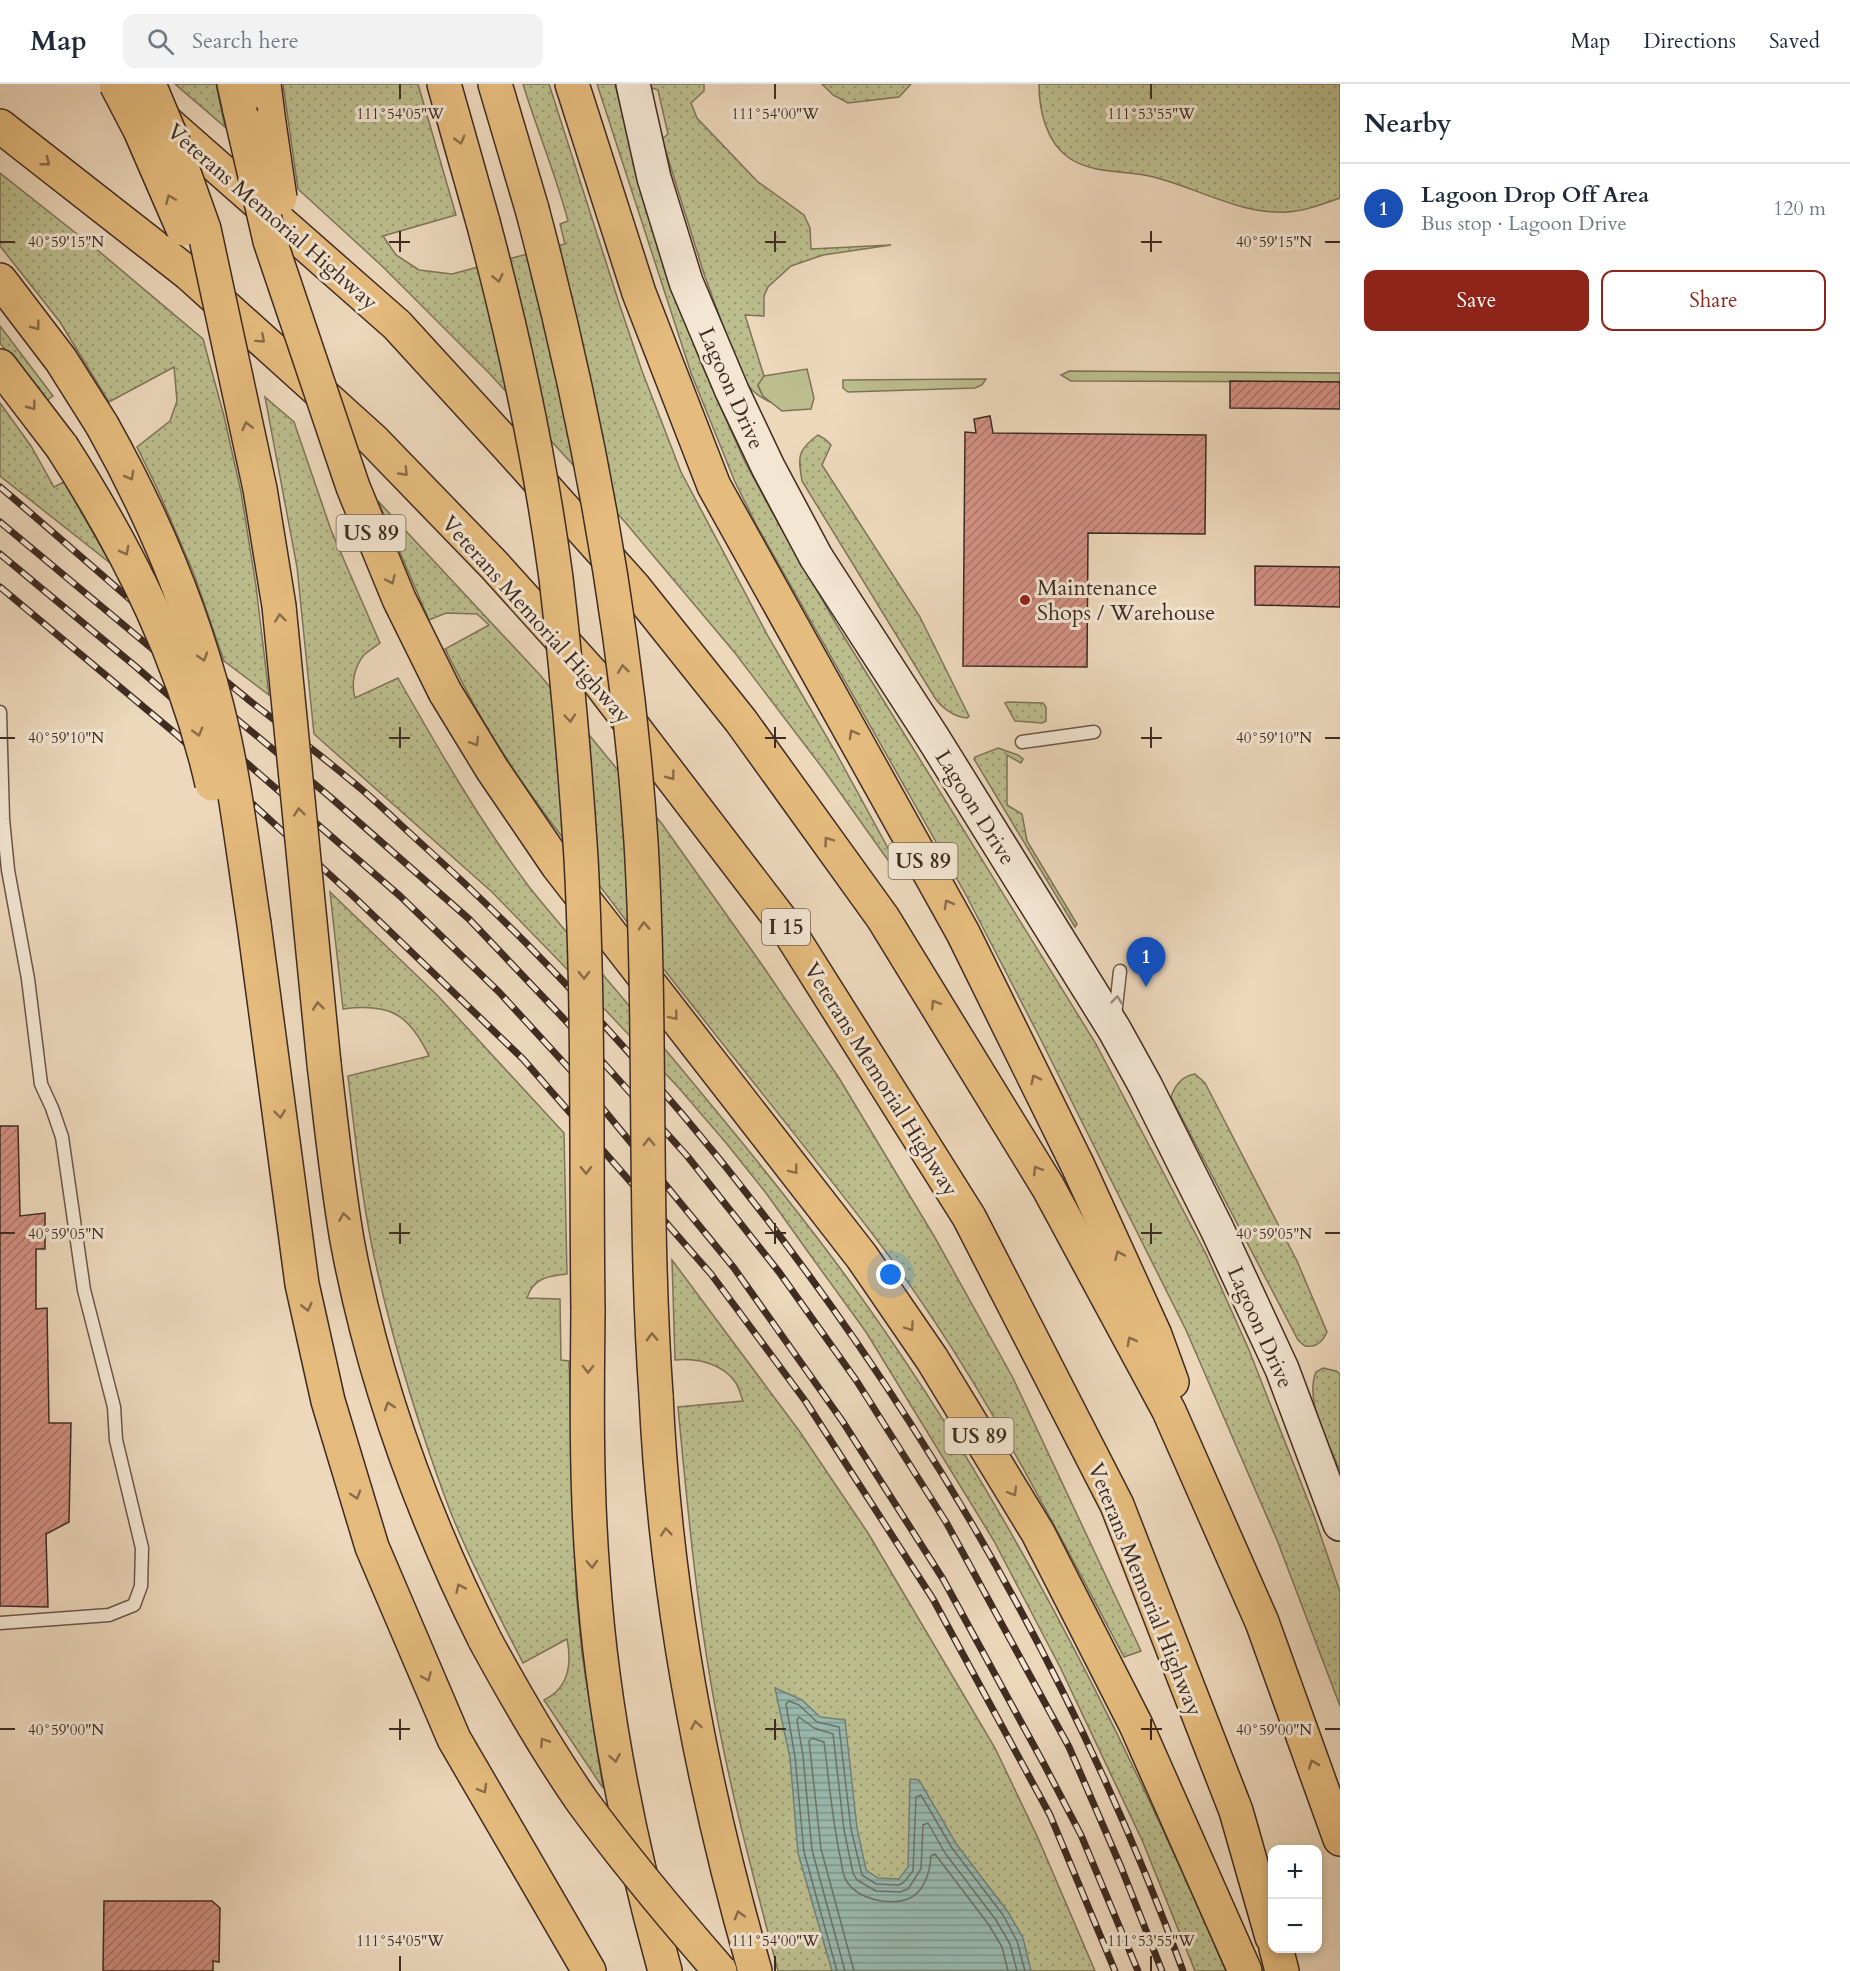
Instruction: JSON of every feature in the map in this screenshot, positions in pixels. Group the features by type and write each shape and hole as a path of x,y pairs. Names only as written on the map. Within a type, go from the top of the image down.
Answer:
{"highway":[{"path":"116,84 140,130 224,330"},
{"name":"Veterans Memorial Highway","path":"123,84 397,325 634,587 741,721 883,918 1048,1187 1169,1411 1262,1622 1340,1839"},
{"path":"149,84 172,139 204,229 224,330 257,471 275,578 324,1064 348,1241 373,1352 422,1500 466,1603 518,1701 582,1799 627,1860 720,1971"},
{"path":"248,106 264,84"},
{"path":"444,84 483,222 509,326 543,499 555,576 570,711 581,861 584,953 589,1506 593,1574 604,1689 632,1844 665,1971"},
{"path":"495,84 532,209 574,377 616,610 634,762 640,841 646,955 651,1305 664,1508 676,1616 704,1770 731,1888 755,1971"},
{"name":"US 89","path":"575,91 639,292 714,486 963,933 1078,1166 1155,1335 1262,1622"},
{"name":"US 89","path":"248,106 270,241 369,528 399,599 445,692 492,770 558,866 862,1257 932,1359 1038,1533 1136,1725 1245,1971"},
{"name":"Veterans Memorial Highway","path":"0,126 188,273 381,449 494,565 596,678 787,928 969,1217 1117,1505 1236,1811 1268,1924"},
{"path":"0,280 55,352 102,425 136,488 181,592 218,709 230,769 254,924 302,1284 328,1401 372,1547 454,1739 590,1971"},
{"path":"0,366 62,447 90,490 143,586 170,648 197,727 218,811 254,924"},
{"path":"1277,1953 1282,1971"}],"street":[{"name":"Lagoon Drive","path":"633,84 654,178 686,282 732,391 776,485 816,557 933,738 1114,1029 1217,1228 1282,1369 1340,1524"}],"lane":[{"path":"0,712 3,819 8,870 28,979 41,1084 62,1137 84,1290 114,1407 116,1440 142,1548 141,1586 134,1605 109,1615 0,1623"},
{"path":"1022,742 1094,732"},
{"path":"1114,1029 1120,971"}],"green space":[{"path":"175,84 216,84 225,127"},
{"path":"283,84 418,84 456,215 383,236 396,255 419,270 452,274 565,244 560,224 568,221 523,84 549,84 642,371 681,472 769,638 835,751 901,872 897,873 824,770 735,653 625,522 490,374 382,266 298,189"},
{"path":"597,84 615,84 641,188 665,269 701,363 745,462 838,627 1096,1044 1206,1254 1249,1350 1314,1516 1340,1592 1340,1706 1277,1540 1186,1330 966,895 757,526 735,482 691,373"},
{"path":"649,84 704,84 704,91 691,103 697,118 757,181 804,215 810,228 811,249 891,245 823,255 791,266 768,287 764,296 764,316 745,315 764,376 758,386 763,396 770,402 752,390 740,372 704,274 662,139 668,134 658,90 649,87"},
{"path":"822,84 911,84 899,97 848,103 833,95"},
{"path":"1039,84 1340,84 1340,198 1300,210 1269,212 1234,205 1149,176 1088,167 1069,158 1049,134 1042,115"},
{"path":"0,173 101,253 203,339 224,416 241,492 256,586 269,695 224,661 194,574 137,447 170,421 177,401 174,367 109,402 60,322 0,246"},
{"path":"0,326 53,396 44,402 0,343"},
{"path":"807,369 814,398 811,409 782,411 763,396 758,385 764,376"},
{"path":"1069,371 1340,373 1340,382 1071,381 1061,375"},
{"path":"986,379 982,385 975,388 848,392 843,388 843,380"},
{"path":"265,397 294,422 331,530 380,643 364,655 358,665 353,681 355,698 398,678 477,812 530,888 759,1164 834,1260 892,1342 948,1427 1050,1604 1143,1786 1226,1971 1195,1971 1142,1840 1060,1667 994,1541 866,1332 766,1193 678,1087 492,892 314,734 297,567"},
{"path":"0,403 31,446 54,487 64,482 110,563 0,476"},
{"path":"818,435 831,445 822,465 920,617 969,716 967,718 949,711 935,698 802,481 801,455 806,445"},
{"path":"378,501 540,675 662,824 839,1078 934,1236 1013,1378 1141,1651 1124,1657 1007,1439 908,1282 621,914 518,776 481,717 445,649 489,625 477,614 446,613 429,620"},
{"path":"1005,703 1043,703 1046,707 1046,721 1042,723 1015,721"},
{"path":"998,748 1023,759 1021,763 1007,755 1007,805 1022,814 1027,841 1077,924 1075,927 974,759"},
{"path":"330,892 437,995 564,1133 567,1274 548,1277 537,1282 527,1298 560,1299 561,1360 569,1361 576,1591 582,1654 603,1788 544,1700 559,1689 564,1682 569,1666 567,1639 523,1663 457,1528 410,1394 373,1253 360,1178 348,1076 429,1056 414,1030 396,1014 373,1008 343,1009"},
{"path":"1195,1074 1205,1083 1297,1261 1327,1332 1316,1345 1305,1346 1298,1340 1171,1097 1180,1082"},
{"path":"672,1260 800,1432 868,1533 995,1748 1038,1838 1095,1971 778,1971 739,1819 712,1687 694,1567 678,1407 743,1401 731,1376 717,1366 700,1361 675,1360"},
{"path":"1323,1368 1340,1374 1340,1471 1315,1409 1313,1383 1316,1372"}],"water":[{"path":"775,1688 802,1700 820,1717 845,1720 857,1828 866,1870 878,1878 899,1879 908,1867 910,1779 919,1780 957,1845 1008,1912 1023,1938 1031,1971 832,1971 798,1853 790,1758"}],"building":[{"path":"1230,381 1340,382 1340,409 1230,408"},
{"name":"Maintenance Shops / Warehouse","path":"990,416 993,433 1206,435 1205,534 1088,533 1087,667 963,666 965,432 976,433 974,419"},
{"path":"1255,566 1340,567 1340,607 1255,605"},
{"path":"0,1126 18,1126 20,1216 45,1213 45,1249 36,1249 36,1309 47,1308 49,1423 71,1423 69,1522 46,1534 48,1607 0,1606"},
{"path":"104,1901 212,1901 220,1908 219,1962 213,1961 213,1971 103,1971"}],"railway":[{"path":"0,487 218,675 366,793 457,876 526,943 631,1055 730,1173 823,1295 910,1422 989,1554 1061,1689 1126,1828 1183,1971"},
{"path":"0,522 329,796 469,919 564,1019 688,1157 779,1272 856,1380 946,1522 1069,1747 1121,1867 1162,1971"},
{"path":"0,554 135,666 400,896 499,992 576,1076 734,1268 843,1422 943,1579 1081,1835 1138,1971"},
{"path":"0,587 176,734 352,895 523,1059 711,1274 806,1402 933,1599 1050,1815 1115,1971"}],"place":[{"name":"Maintenance Shops / Warehouse","path":"1025,600"},
{"name":"Lagoon Drop Off Area","path":"1146,987"}]}
